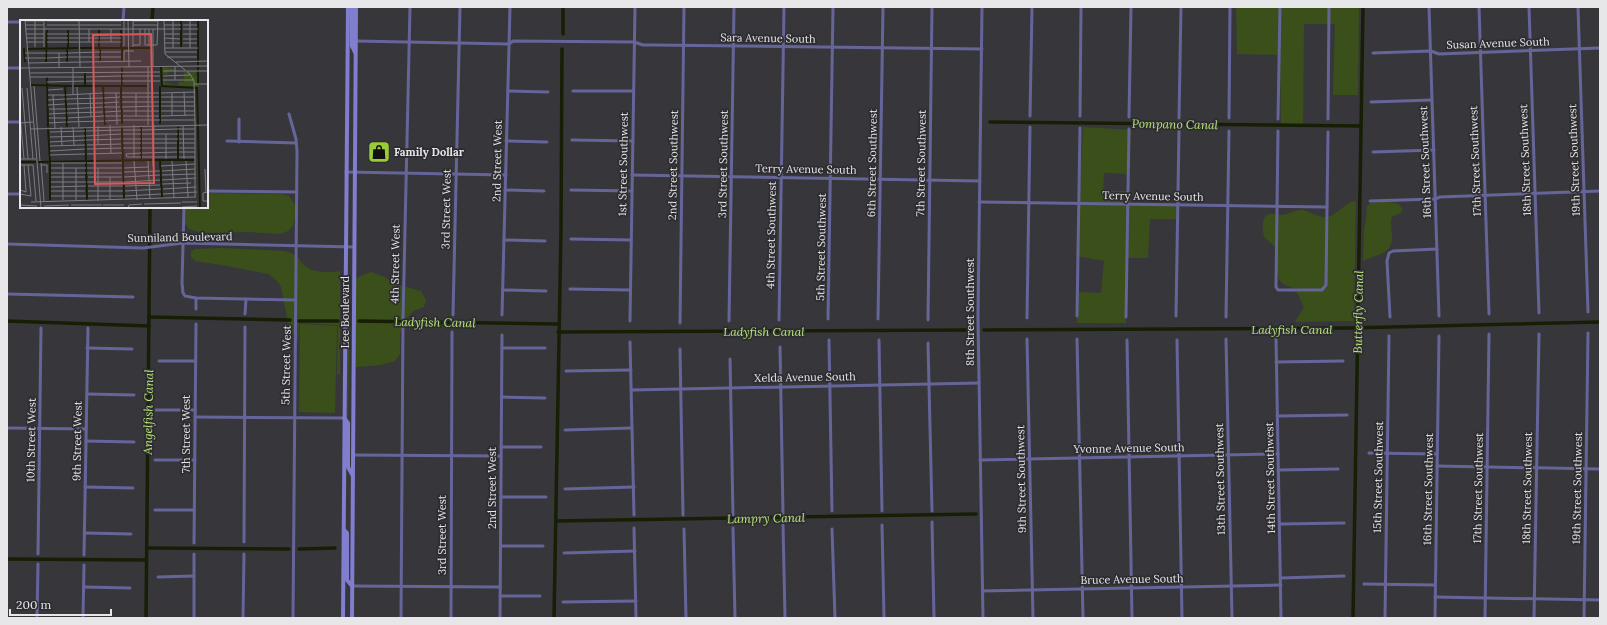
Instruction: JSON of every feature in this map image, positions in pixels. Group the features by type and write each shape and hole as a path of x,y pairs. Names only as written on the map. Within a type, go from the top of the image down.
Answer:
{"main road":[{"name":"Lee Boulevard","path":"343,618 348,7"},
{"path":"352,7 352,46 356,54"},
{"name":"Lee Boulevard","path":"352,618 356,7"},
{"path":"344,418 348,423 348,467 353,477"},
{"path":"344,530 347,533 347,580 352,586"}],"street":[{"path":"123,20 124,7"},
{"name":"4th Street West","path":"401,618 403,319 410,7"},
{"name":"3rd Street West","path":"453,315 460,7"},
{"name":"2nd Street West","path":"502,315 510,7"},
{"name":"1st Street Southwest","path":"630,321 635,7"},
{"name":"2nd Street Southwest","path":"680,323 684,7"},
{"name":"3rd Street Southwest","path":"730,321 734,7"},
{"name":"4th Street Southwest","path":"779,320 784,7"},
{"name":"5th Street Southwest","path":"828,319 833,7"},
{"name":"6th Street Southwest","path":"878,320 883,7"},
{"name":"7th Street Southwest","path":"928,320 932,7"},
{"name":"8th Street Southwest","path":"982,7 978,317 983,618"},
{"path":"1030,116 1032,7"},
{"path":"1080,116 1081,7"},
{"path":"1129,117 1131,7"},
{"path":"1179,118 1181,7"},
{"path":"1229,118 1230,7"},
{"path":"1278,119 1280,7"},
{"path":"1328,119 1329,7"},
{"name":"16th Street Southwest","path":"1429,7 1439,316"},
{"name":"17th Street Southwest","path":"1479,7 1489,314"},
{"name":"18th Street Southwest","path":"1528,7 1539,313"},
{"name":"19th Street Southwest","path":"1578,7 1588,312"},
{"path":"7,22 20,22"},
{"name":"Sara Avenue South","path":"356,41 509,44 513,42 634,42 643,45 982,50"},
{"name":"Susan Avenue South","path":"1372,53 1431,51 1439,54 1600,48"},
{"path":"7,68 20,68"},
{"path":"508,91 548,92"},
{"path":"573,91 633,91"},
{"path":"1371,102 1432,100"},
{"name":"5th Street West","path":"289,114 296,143 293,618"},
{"path":"239,119 239,142"},
{"path":"7,122 20,122"},
{"path":"1027,318 1030,127"},
{"path":"1077,316 1080,128"},
{"path":"1126,317 1129,129"},
{"path":"1176,316 1179,130"},
{"path":"1226,317 1229,131"},
{"path":"1278,131 1276,281 1276,287 1278,290 1322,290 1326,285 1328,132"},
{"path":"572,140 632,141"},
{"path":"227,141 296,143"},
{"path":"506,141 547,142"},
{"path":"1372,152 1434,150"},
{"path":"346,172 506,175"},
{"name":"Terry Avenue South","path":"632,175 980,180"},
{"path":"505,190 544,191"},
{"path":"571,190 632,190"},
{"path":"208,192 296,192"},
{"path":"1370,201 1435,199 1440,197 1485,195 1600,192"},
{"path":"7,194 20,194"},
{"name":"Terry Avenue South","path":"980,202 1327,207"},
{"path":"184,208 182,283 183,293 185,296 196,298 295,300"},
{"path":"572,239 631,240"},
{"path":"504,240 545,241"},
{"name":"Sunniland Boulevard","path":"7,244 143,248 183,243 354,247"},
{"path":"1390,317 1387,256 1393,251 1437,249"},
{"path":"570,289 630,290"},
{"path":"503,290 546,291"},
{"path":"7,294 133,297"},
{"path":"196,298 196,309"},
{"path":"245,314 246,299"},
{"name":"7th Street West","path":"194,543 196,324"},
{"path":"244,542 245,327"},
{"name":"10th Street West","path":"38,554 41,328"},
{"name":"9th Street West","path":"84,555 88,328"},
{"name":"3rd Street West","path":"451,618 452,332"},
{"name":"19th Street Southwest","path":"1584,618 1588,333"},
{"name":"17th Street Southwest","path":"1484,618 1489,334"},
{"name":"18th Street Southwest","path":"1534,618 1539,334"},
{"name":"2nd Street West","path":"500,618 502,335"},
{"name":"15th Street Southwest","path":"1385,618 1390,336"},
{"name":"16th Street Southwest","path":"1435,618 1439,336"},
{"name":"14th Street Southwest","path":"1276,338 1281,618"},
{"name":"9th Street Southwest","path":"1027,339 1033,618"},
{"path":"1077,339 1083,618"},
{"name":"13th Street Southwest","path":"1226,339 1232,618"},
{"path":"829,340 832,511"},
{"path":"878,340 882,511"},
{"path":"1127,340 1132,618"},
{"path":"1177,340 1182,618"},
{"path":"630,342 634,515"},
{"path":"928,343 932,511"},
{"path":"780,347 783,514"},
{"path":"88,348 132,349"},
{"path":"502,348 545,348"},
{"path":"680,350 684,515"},
{"path":"730,359 733,515"},
{"path":"159,361 195,361"},
{"path":"1276,362 1343,361"},
{"path":"566,371 631,370"},
{"name":"Xelda Avenue South","path":"632,390 979,383"},
{"path":"87,394 134,395"},
{"path":"502,397 545,398"},
{"path":"156,410 195,410"},
{"path":"1277,416 1347,415"},
{"path":"195,417 344,418"},
{"path":"7,428 86,429"},
{"path":"565,430 632,428"},
{"path":"86,441 134,442"},
{"path":"501,447 541,447"},
{"path":"1369,453 1437,454"},
{"name":"Yvonne Avenue South","path":"980,460 1278,454"},
{"path":"353,455 501,456"},
{"path":"155,460 195,460"},
{"path":"1437,466 1600,469"},
{"path":"1278,470 1338,469"},
{"path":"85,487 133,488"},
{"path":"564,489 634,487"},
{"path":"501,497 546,497"},
{"path":"155,510 194,510"},
{"path":"932,522 934,618"},
{"path":"1280,524 1344,523"},
{"path":"783,525 785,618"},
{"path":"882,525 884,618"},
{"path":"634,528 636,618"},
{"path":"733,528 735,618"},
{"path":"684,529 686,618"},
{"path":"832,529 835,618"},
{"path":"85,533 131,534"},
{"path":"501,546 543,546"},
{"path":"564,553 635,551"},
{"path":"194,554 194,618"},
{"path":"243,618 244,554"},
{"path":"37,618 38,564"},
{"path":"83,618 84,565"},
{"path":"158,577 194,576"},
{"path":"1281,578 1344,576"},
{"path":"1364,584 1435,585"},
{"name":"Bruce Avenue South","path":"983,591 1281,585"},
{"path":"352,586 500,587"},
{"path":"84,587 130,588"},
{"path":"500,596 540,596"},
{"path":"1435,597 1600,600"},
{"path":"563,602 636,601"}],"green space":[{"path":"1236,7 1359,7 1358,95 1333,95 1335,24 1304,24 1303,127 1281,127 1280,55 1237,54"},
{"path":"1083,127 1131,130 1129,174 1104,173 1103,191 1128,191 1127,204 1179,205 1178,219 1150,219 1148,258 1128,258 1126,323 1077,323 1078,292 1101,293 1104,261 1076,256"},
{"path":"208,193 281,194 289,196 295,205 293,226 288,231 280,234 248,232 202,233 189,229 184,223 184,208 208,208"},
{"path":"1356,201 1354,320 1295,322 1304,307 1295,290 1282,283 1279,279 1277,272 1276,249 1274,245 1265,238 1263,233 1263,223 1265,217 1269,214 1283,215 1303,210 1321,217 1327,217 1335,214 1348,204"},
{"path":"1370,203 1395,203 1398,204 1403,210 1401,213 1392,217 1391,242 1386,251 1363,261 1364,229 1367,206"},
{"path":"222,248 285,251 295,255 305,266 313,270 327,272 340,271 340,374 337,375 338,325 299,323 298,343 289,327 281,287 269,274 195,261 191,257 191,252 195,249"},
{"path":"371,272 385,277 395,284 421,291 426,300 424,307 413,311 403,323 400,333 400,354 395,361 381,365 356,367 356,278"},
{"path":"347,303 349,303 350,309 348,420 347,418"},
{"path":"300,324 337,326 335,413 299,412"}],"waterway":[{"name":"Angelfish Canal","path":"152,20 153,7"},
{"path":"563,7 563,34"},
{"name":"Butterfly Canal","path":"1353,618 1363,7"},
{"name":"Ladyfish Canal","path":"554,618 561,229 562,49"},
{"name":"Pompano Canal","path":"990,122 1361,126"},
{"name":"Angelfish Canal","path":"146,618 150,208"},
{"name":"Ladyfish Canal","path":"149,317 290,320"},
{"path":"7,321 149,326"},
{"name":"Ladyfish Canal","path":"299,321 338,321"},
{"name":"Ladyfish Canal","path":"359,321 558,324"},
{"name":"Ladyfish Canal","path":"984,330 1349,328 1600,322"},
{"name":"Ladyfish Canal","path":"558,332 970,330"},
{"name":"Lampry Canal","path":"556,521 976,514"},
{"path":"147,548 289,549"},
{"path":"299,549 335,548"},
{"path":"7,559 146,560"}],"place":[{"name":"Family Dollar","path":"379,152"}]}
